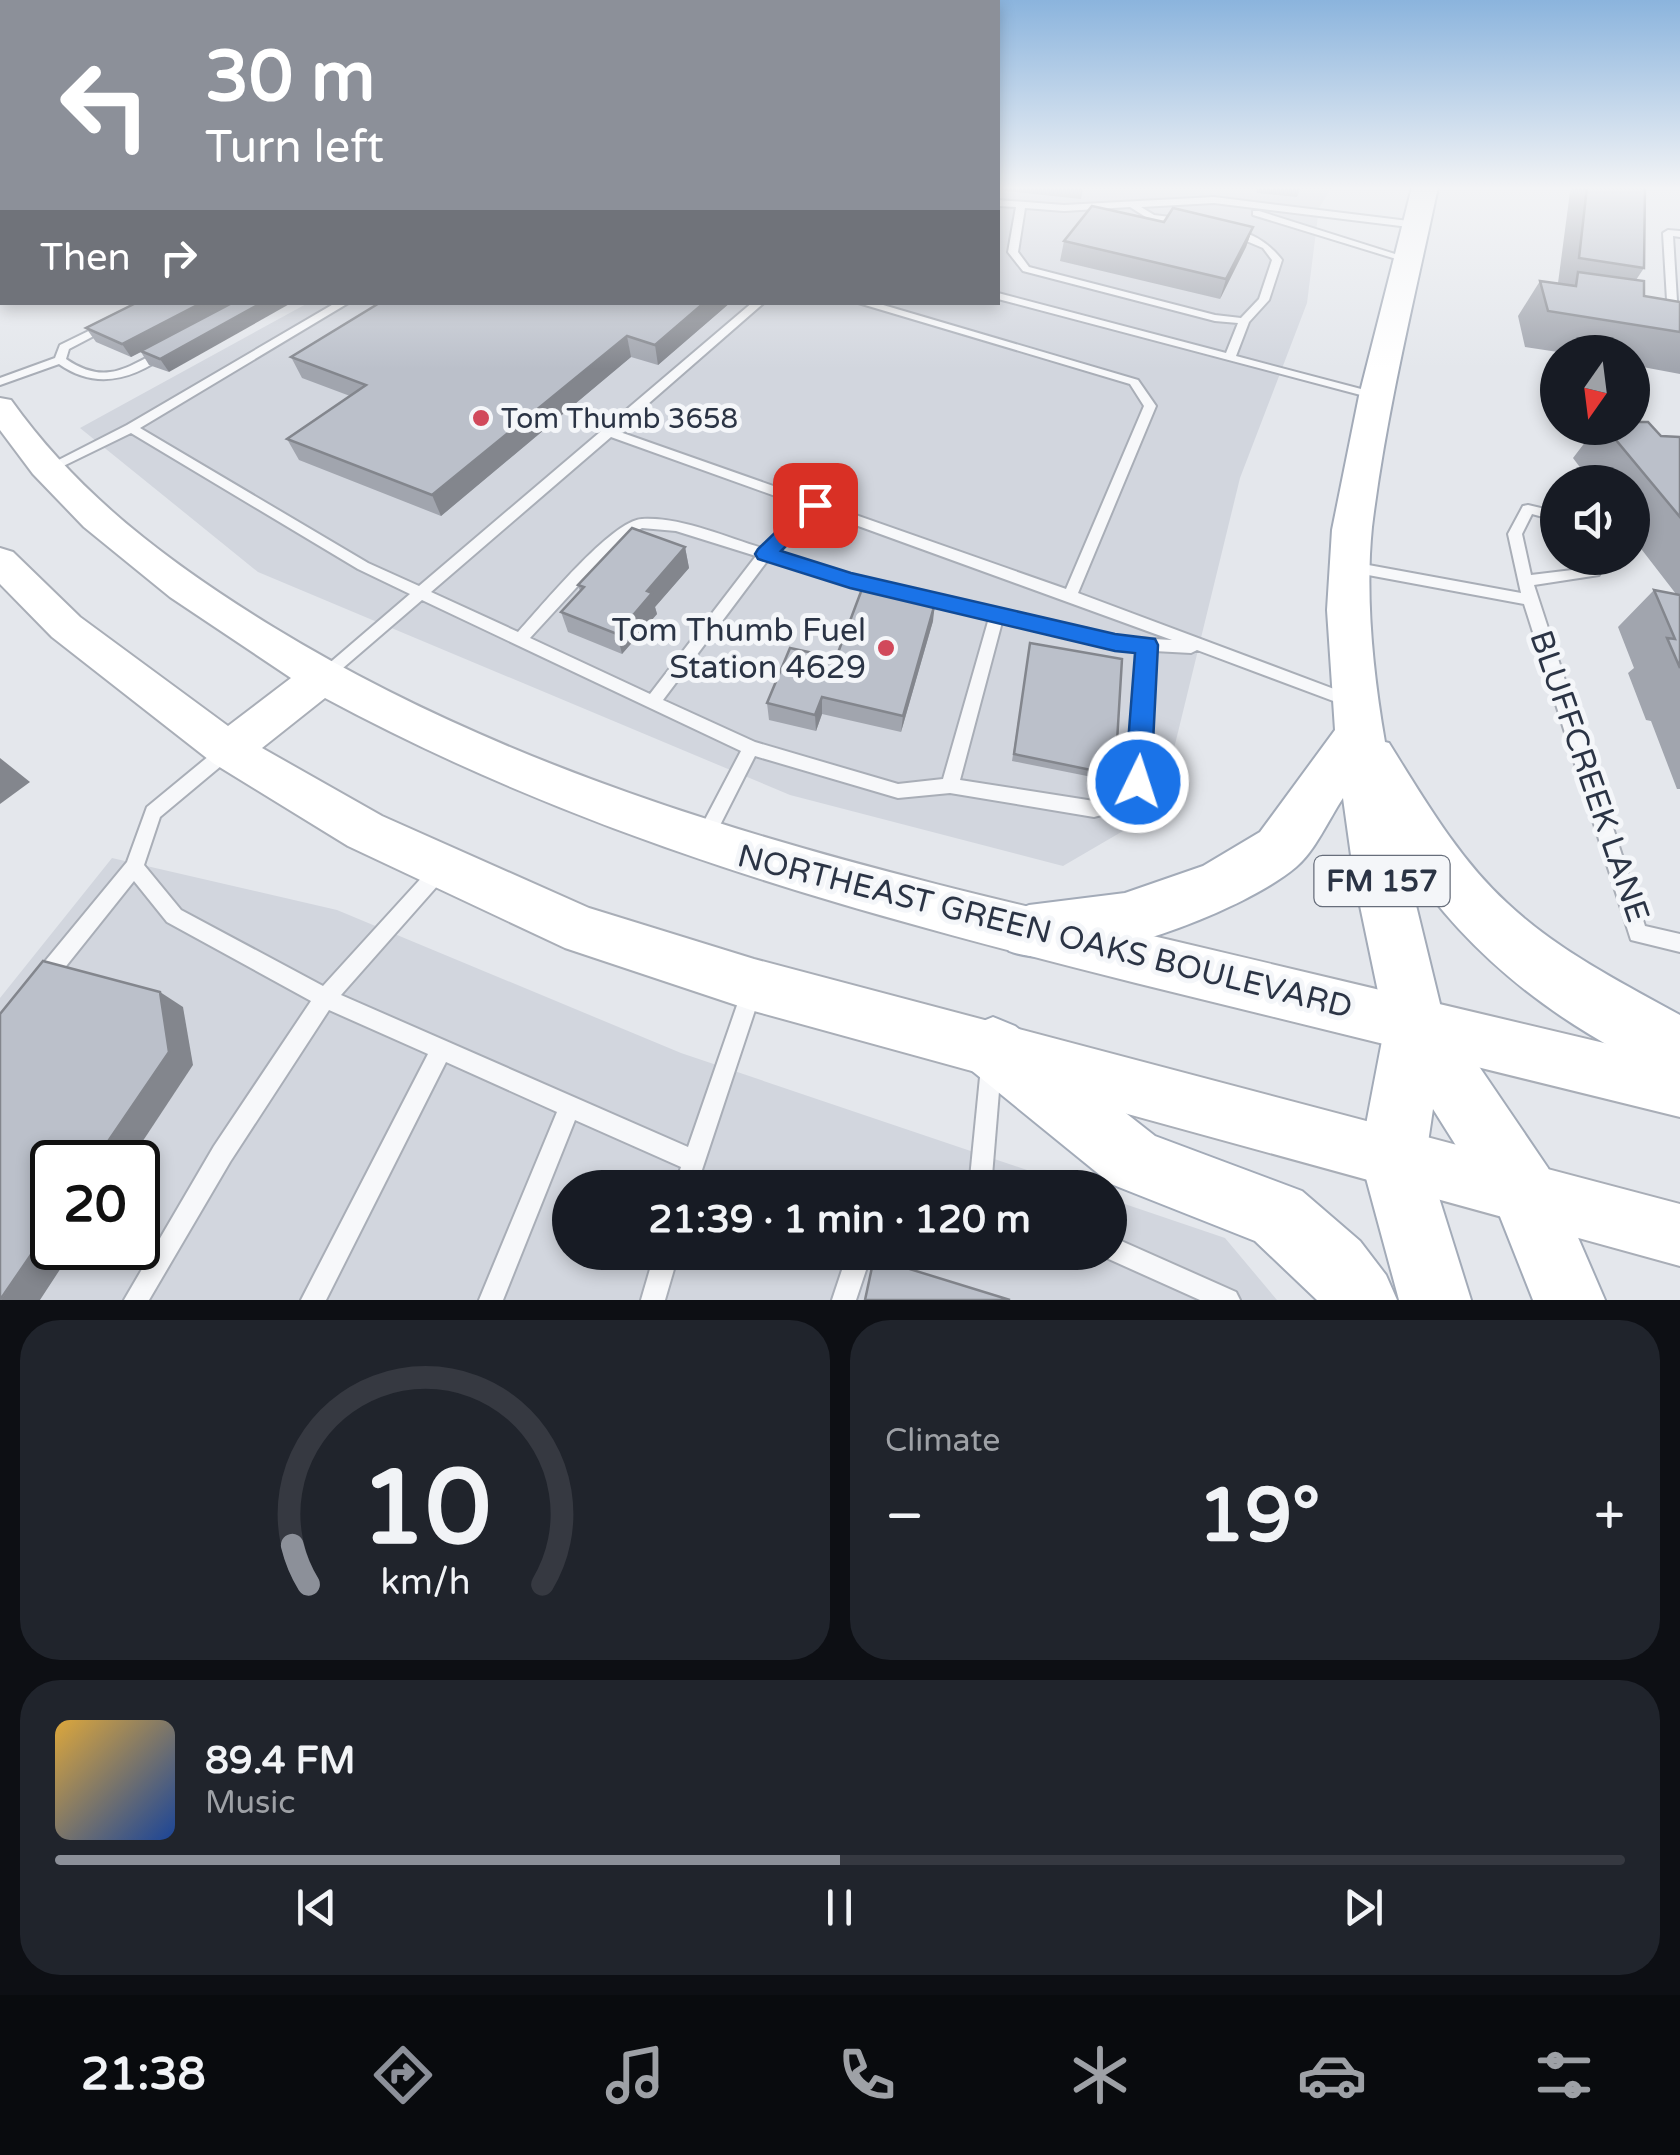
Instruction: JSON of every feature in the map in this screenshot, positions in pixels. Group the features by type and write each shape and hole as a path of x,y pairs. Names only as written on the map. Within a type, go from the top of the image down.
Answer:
{"main road":[{"name":"FM 157","path":"1412,248 1357,494 1349,567 1357,719 1382,877 1415,1025 1524,1192 1568,1300"},
{"name":"NORTHEAST GREEN OAKS BOULEVARD","path":"0,407 47,470 142,560 320,678 504,769 702,843 898,900 1680,1089"},
{"path":"2,567 66,627 228,750 365,831 440,869 583,931 754,986 1680,1234"},
{"path":"228,750 320,678"},
{"path":"1029,932 1126,920 1219,886 1279,849 1357,719"},
{"path":"1357,719 1422,844 1487,922 1564,980 1680,1049"},
{"name":"FM 157","path":"1415,1025 1393,1156 1435,1300"},
{"path":"993,1048 1134,1161 1278,1215 1335,1266 1361,1300"}],"lane":[{"path":"1014,248 1026,268 1216,318 1244,321"},
{"path":"1230,357 1244,321 1264,300 1277,260 1267,248"},
{"path":"1369,248 1409,260"},
{"path":"1654,314 1676,318 1669,248"},
{"path":"1000,297 1376,396"},
{"path":"47,470 131,428 340,305"},
{"path":"320,678 757,305"},
{"path":"870,305 1134,382 1150,406 1070,596"},
{"path":"60,360 64,348 122,318"},
{"path":"60,360 80,374 105,380 184,341"},
{"path":"0,382 60,360"},
{"path":"131,428 363,566 420,594 751,748 898,791 950,786 1094,809 1126,802 1138,782 1147,645"},
{"path":"609,432 1070,596 1205,648 1357,719"},
{"path":"653,702 766,554 815,505"},
{"name":"BLUFFCREEK LANE","path":"1540,512 1528,508 1515,534 1530,600 1638,934 1680,943"},
{"path":"519,640 614,537 640,523 677,526 850,580 1115,643 1205,648"},
{"path":"1349,567 1530,600"},
{"name":"BLUFFCREEK LANE","path":"1526,581 1571,575"},
{"path":"950,786 997,614"},
{"path":"702,843 751,748"},
{"path":"36,987 134,867 153,812 228,750"},
{"path":"134,867 174,916 325,998 693,1161"},
{"path":"136,1300 222,1154 325,998 440,869"},
{"path":"691,1170 754,986"},
{"path":"982,1170 993,1048"},
{"path":"313,1300 442,1050"},
{"path":"491,1300 570,1106"},
{"path":"1127,1255 1228,1300"},
{"path":"653,1300 662,1270"},
{"path":"844,1300 854,1270"}],"shaded area":[{"path":"1000,248 1314,248 1307,303 1240,478 1159,810 1063,866 790,795 258,572 80,428 304,305 1000,305"},
{"path":"112,858 337,910 681,1053 1027,1170 552,1170 552,1270 1127,1270 1127,1205 1225,1238 1277,1300 0,1300 0,998"}],"building":[{"path":"1092,248 1242,248 1226,279"},
{"path":"1580,248 1644,248 1644,268 1579,258"},
{"path":"1578,272 1644,281 1644,296 1680,302 1680,332 1548,311 1540,281 1576,286"},
{"path":"132,305 197,305 122,344 86,328"},
{"path":"228,305 258,305 160,359 141,351"},
{"name":"Tom Thumb 3658","path":"376,305 702,305 655,345 627,336 432,495 287,439 366,385 291,357"},
{"path":"1650,424 1661,436 1680,437 1680,517 1650,481 1650,465 1637,465 1620,445 1650,445"},
{"path":"632,528 685,547 647,591 652,593 617,634 561,612 584,587 578,585"},
{"name":"Tom Thumb Fuel Station 4629","path":"862,589 935,603 903,716 822,697 815,715 767,703 790,648 836,658"},
{"path":"1654,590 1680,595 1680,668 1667,638 1675,639"},
{"path":"1030,643 1122,659 1115,775 1014,754"},
{"path":"43,961 160,992 169,1052 109,1140 30,1140 30,1256 0,1300 0,1014"},
{"path":"871,1270 913,1270 1010,1300 865,1300"}],"place":[{"name":"Tom Thumb 3658","path":"481,418"},
{"name":"Tom Thumb Fuel Station 4629","path":"886,648"}],"route":[{"path":"815,505 766,554 850,580 1115,643 1147,645 1138,782"}]}
